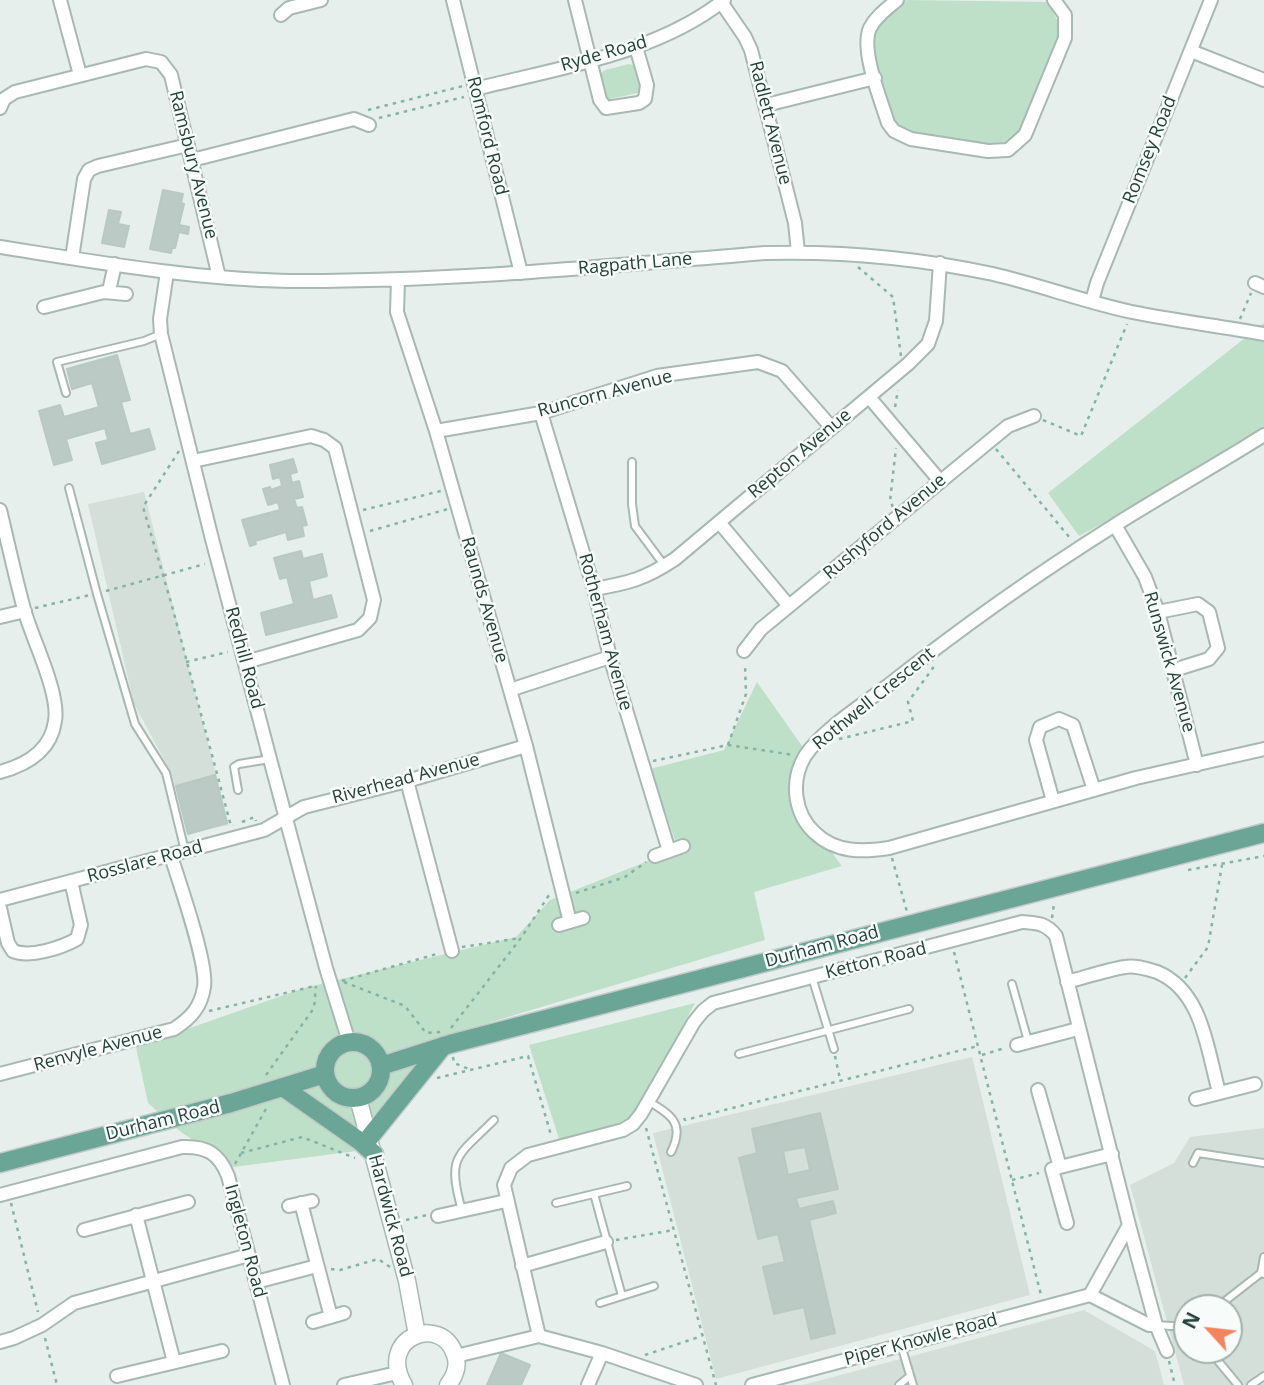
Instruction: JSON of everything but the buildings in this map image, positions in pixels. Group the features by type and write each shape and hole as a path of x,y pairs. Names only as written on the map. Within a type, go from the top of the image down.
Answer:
{"main road":[{"name":"Durham Road","path":"381,1066 443,1046 1264,833"},
{"path":"349,1042 358,1042 372,1049 381,1066 379,1082 374,1089 358,1098 340,1095 332,1089 325,1074 328,1056 335,1047 349,1042"},
{"path":"284,1088 373,1153 414,1085 443,1046"},
{"name":"Durham Road","path":"0,1163 284,1088 325,1074"}],"street":[{"path":"60,0 80,75"},
{"path":"281,15 289,8 321,0"},
{"name":"Romford Road","path":"453,0 521,272"},
{"path":"575,0 602,105 611,108 639,103 645,99 647,85 636,47"},
{"path":"897,0 875,20 870,29 868,52 888,123 902,137 988,151 1008,150 1019,142 1030,126 1065,38 1065,16 1054,0"},
{"name":"Romsey Road","path":"1092,301 1211,0"},
{"name":"Ryde Road","path":"475,88 636,47 681,27 723,1"},
{"name":"Radlett Avenue","path":"723,1 745,37 766,105 795,223 798,252"},
{"path":"1191,51 1264,80"},
{"name":"Ramsbury Avenue","path":"0,108 4,99 15,92 146,59 161,62 171,75 219,277"},
{"path":"766,105 875,78"},
{"path":"192,160 354,119 366,124"},
{"path":"72,258 84,179 89,170 188,145"},
{"name":"Ragpath Lane","path":"0,247 167,272 288,281 398,280 798,252 894,257 996,275 1132,312 1264,334"},
{"name":"Repton Avenue","path":"594,589 630,583 665,566 908,364 928,344 936,321 940,263"},
{"path":"109,292 115,264"},
{"name":"Redhill Road","path":"167,272 160,319 161,334 270,759 337,983 349,1042"},
{"name":"Raunds Avenue","path":"398,280 397,312 436,431 526,746 558,881 571,922"},
{"path":"44,307 109,292 126,294"},
{"name":"Runcorn Avenue","path":"436,431 541,412 657,376 758,362 782,371 832,428"},
{"path":"869,397 940,481"},
{"name":"Rotherham Avenue","path":"541,412 594,589 610,657 669,851"},
{"name":"Rushyford Avenue","path":"744,651 761,629 989,441 1008,426 1034,416"},
{"name":"Rothwell Crescent","path":"1264,435 1115,525 956,632 826,734 805,756 797,777 796,797 801,817 816,835 839,849 865,852 889,848 1094,790 1264,749"},
{"path":"193,461 311,436 324,440 335,448 359,534 374,600 370,618 358,630 246,662"},
{"path":"0,510 25,611 56,703 51,737 39,754 17,767 0,772"},
{"path":"719,522 789,607"},
{"name":"Runswick Avenue","path":"1115,525 1145,577 1158,612 1198,765"},
{"path":"1158,612 1198,604 1209,612 1218,648 1209,659 1174,670"},
{"path":"0,617 25,611"},
{"path":"510,690 610,657"},
{"path":"1053,802 1036,740 1040,727 1059,719 1073,725 1094,790"},
{"name":"Riverhead Avenue","path":"286,817 303,807 407,781 526,746"},
{"path":"407,781 452,950"},
{"name":"Rosslare Road","path":"0,900 259,831 286,817"},
{"path":"655,856 683,846"},
{"path":"172,856 203,965 205,985 195,1012"},
{"path":"0,908 12,951 28,954 69,943 77,939 81,925 71,881"},
{"name":"Ketton Road","path":"539,1336 506,1200 504,1185 511,1168 528,1155 623,1130 633,1124 694,1022 713,1003 1021,922 1038,923 1049,928"},
{"path":"1049,928 1055,936 1129,1225 1156,1325 1167,1351"},
{"path":"1067,982 1128,966 1149,969 1179,986 1196,1012 1219,1093"},
{"name":"Renvyle Avenue","path":"0,1074 174,1029 189,1020 195,1012"},
{"path":"1023,1043 1078,1029"},
{"path":"1196,1100 1255,1084"},
{"path":"1038,1090 1067,1223"},
{"name":"Hardwick Road","path":"358,1098 407,1281 417,1335"},
{"name":"Ingleton Road","path":"4,1194 182,1147 198,1146 211,1152 223,1162 283,1385"},
{"path":"1056,1168 1112,1154"},
{"path":"438,1216 506,1200"},
{"path":"84,1230 188,1202"},
{"path":"301,1203 317,1266 337,1315 313,1322"},
{"path":"136,1215 174,1363"},
{"path":"1129,1225 1090,1295 1149,1325 1156,1325"},
{"path":"522,1266 606,1242"},
{"path":"0,1342 41,1325 74,1303 250,1255"},
{"path":"256,1282 317,1266"},
{"name":"Piper Knowle Road","path":"752,1385 798,1379 901,1345 1090,1295"},
{"path":"344,1385 401,1379 396,1360 400,1348 407,1340 428,1333 439,1336 452,1347 456,1356 456,1370 448,1385"},
{"path":"456,1356 539,1336 602,1353 696,1385"},
{"path":"117,1376 222,1351"},
{"path":"588,1385 602,1353"}],"lane":[{"path":"66,393 57,362 144,341 161,334"},
{"path":"632,462 635,526 665,566"},
{"path":"69,488 96,594 135,724 166,773 185,851"},
{"path":"238,790 234,767 270,759"},
{"path":"812,977 834,1049"},
{"path":"1012,984 1023,1043"},
{"path":"739,1055 909,1009"},
{"path":"648,1101 668,1113 678,1128 677,1141 671,1153"},
{"path":"462,1211 454,1180 457,1156 494,1120"},
{"path":"1193,1163 1198,1153 1264,1163"},
{"path":"556,1203 627,1186"},
{"path":"594,1194 622,1296"},
{"path":"1235,1294 1263,1273 1264,1257"},
{"path":"600,1303 654,1286"},
{"path":"1156,1325 1173,1326"},
{"path":"901,1345 913,1385"},
{"path":"1221,1364 1238,1385"},
{"path":"899,1385 910,1376"},
{"path":"1251,1385 1264,1376"}],"path":[{"path":"475,88 366,124 369,109 475,88"},
{"path":"1236,329 1260,285"},
{"path":"1034,416 1081,436 1132,312"},
{"path":"188,441 174,456 143,507 231,825 255,817 259,831"},
{"path":"989,441 1079,549"},
{"path":"353,513 452,488"},
{"path":"359,534 457,506"},
{"path":"25,611 218,562"},
{"path":"728,745 746,694 744,651"},
{"path":"186,662 228,652"},
{"path":"840,739 913,721 908,702 933,668 924,657"},
{"path":"642,763 728,745 805,756"},
{"path":"889,848 910,924"},
{"path":"563,897 625,877 655,856"},
{"path":"1179,871 1264,856"},
{"path":"1179,986 1208,947 1222,865"},
{"path":"337,983 405,1006 426,1033 447,1033 521,938 558,881"},
{"path":"1049,928 1052,906 1060,900"},
{"path":"195,1012 199,1014 337,983 452,950 521,938"},
{"path":"952,942 1044,1307"},
{"path":"982,1055 1023,1043"},
{"path":"678,1112 685,1120 979,1045"},
{"path":"834,1049 840,1079"},
{"path":"414,1085 528,1056 554,1148"},
{"path":"641,1114 716,1385"},
{"path":"242,1153 302,1137 373,1153"},
{"path":"1012,1180 1056,1168"},
{"path":"4,1194 57,1385"},
{"path":"392,1224 436,1213 438,1216"},
{"path":"606,1242 674,1230"},
{"path":"317,1266 340,1270 378,1259 407,1281"},
{"path":"625,1361 702,1336"},
{"path":"1167,1351 1175,1385"}],"shaded area":[{"path":"144,492 229,825 187,834 171,772 134,704 88,504"},
{"path":"972,1057 1030,1295 716,1379 653,1133"},
{"path":"1264,1128 1264,1385 1184,1385 1178,1364 1243,1364 1243,1294 1173,1294 1173,1344 1130,1185 1174,1163 1190,1137"},
{"path":"1084,1310 1155,1351 1164,1385 803,1385"}],"green space":[{"path":"906,0 1049,2 1057,20 1057,41 1022,129 1008,144 995,146 917,135 898,125 889,114 871,39 877,25"},
{"path":"629,64 636,66 642,92 605,100 598,76 605,70"},
{"path":"1264,323 1264,437 1079,536 1048,493"},
{"path":"757,682 807,753 793,800 842,866 754,892 765,940 468,1029 372,1149 233,1167 181,1132 148,1103 136,1047 304,988 516,937 550,900 678,849 650,769 724,750"},
{"path":"695,1003 634,1118 560,1142 529,1045"}]}
